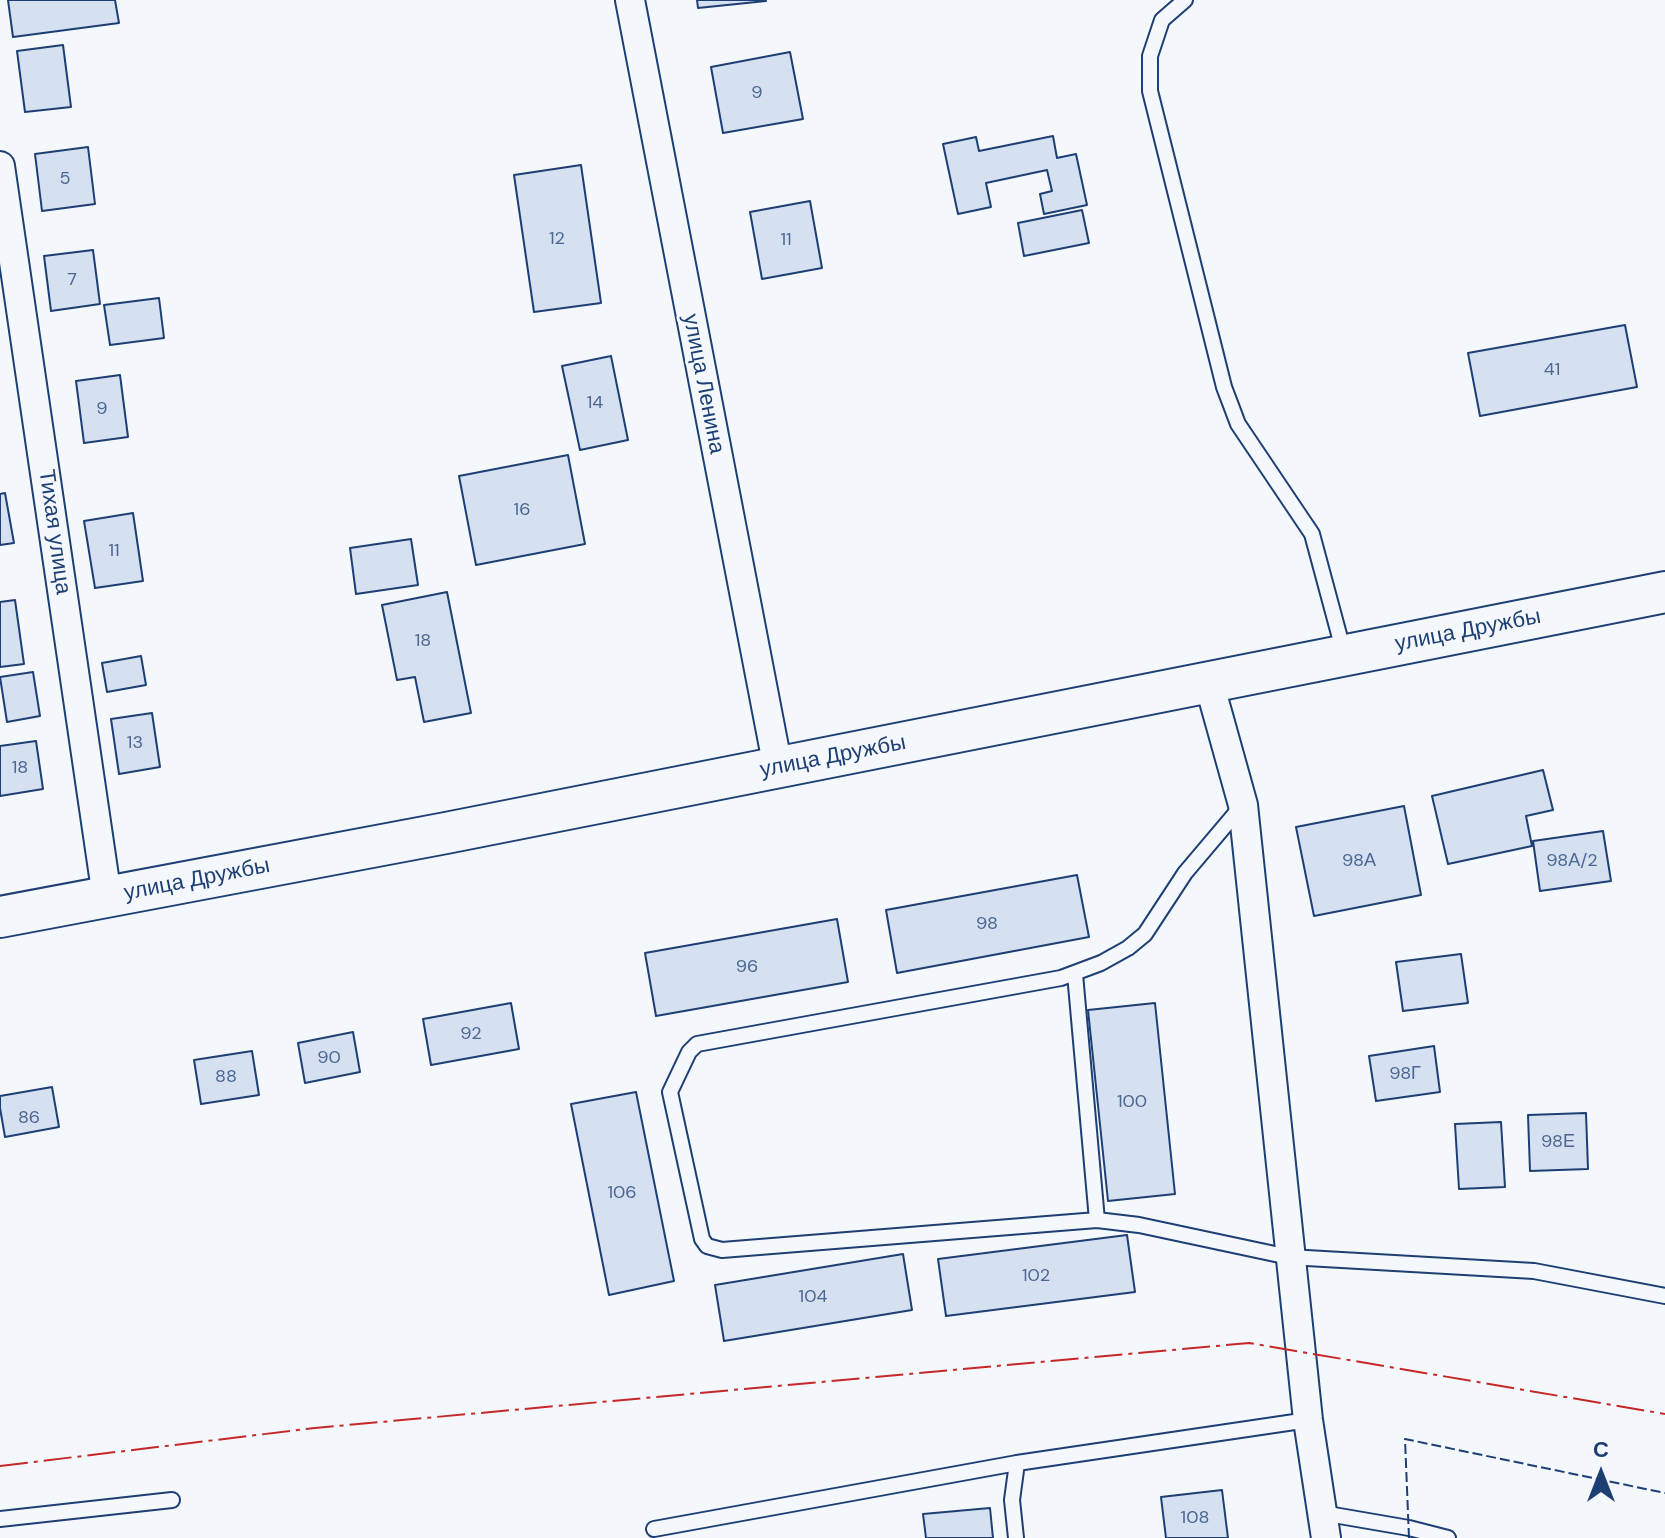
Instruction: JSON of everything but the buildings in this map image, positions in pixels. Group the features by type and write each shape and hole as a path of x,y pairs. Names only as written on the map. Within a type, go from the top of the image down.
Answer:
{"main road":[{"name":"улица Дружбы","path":"0,917 778,768 1665,592"}],"street":[{"name":"улица Ленина","path":"630,0 778,768"},
{"name":"Тихая улица","path":"0,166 107,897"},
{"path":"1209,683 1243,805 1289,1257 1324,1526"}],"lane":[{"path":"1185,0 1162,20 1150,56 1150,91 1224,387 1238,424 1312,534 1345,655"},
{"path":"1243,805 1185,873 1145,934 1101,963 1075,974 697,1044 689,1052 670,1092 702,1239 707,1246 722,1250 1097,1220 1139,1225 1289,1257 1534,1271 1665,1296"},
{"path":"1075,974 1097,1220"},
{"path":"654,1529 1017,1463 1308,1420"},
{"path":"1016,1538 1012,1500 1017,1463"},
{"path":"0,1519 172,1500"},
{"path":"1324,1526 1409,1528 1448,1538"}],"fence":[{"path":"1409,1538 1405,1439 1665,1493"}],"power":[{"path":"0,1466 315,1428 1249,1343 1665,1414"}]}
